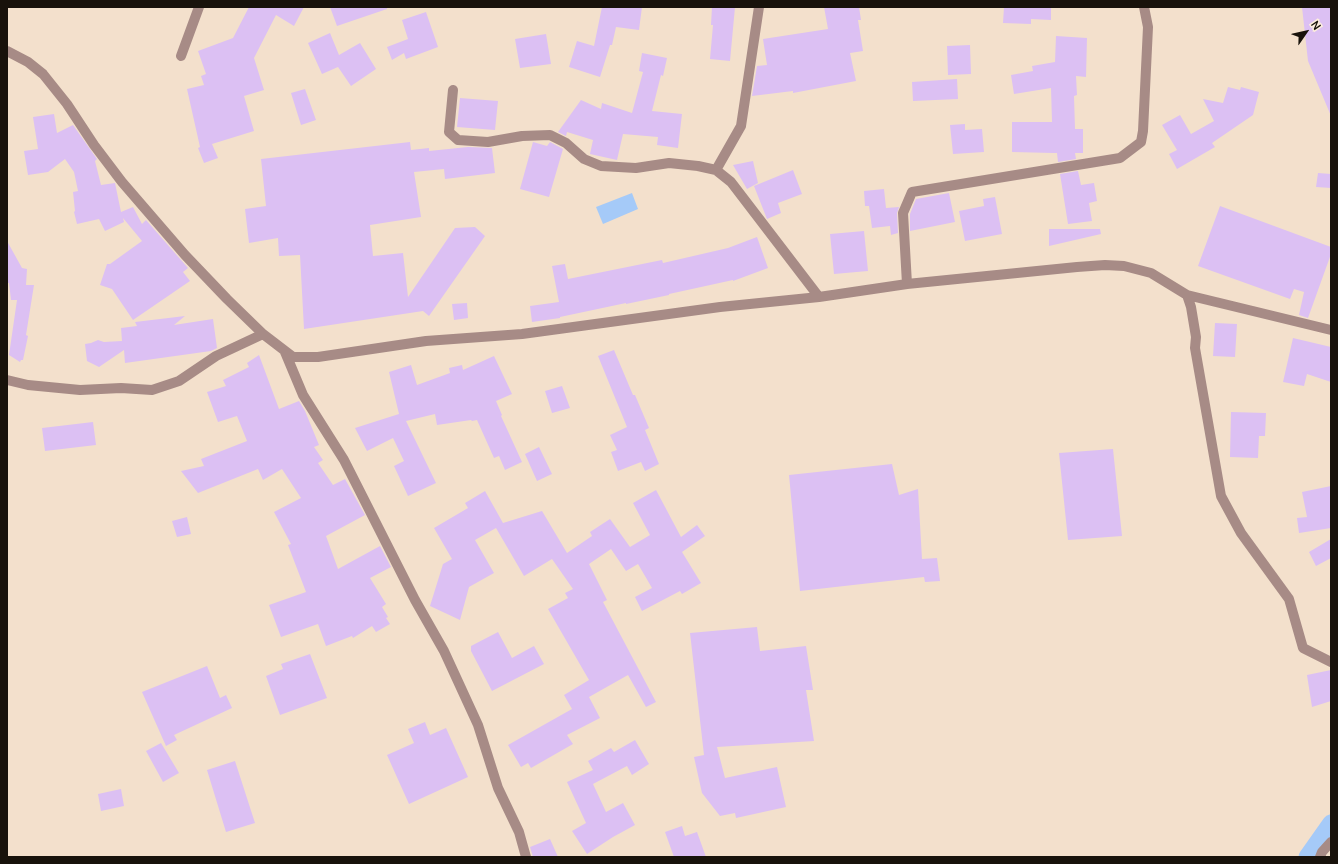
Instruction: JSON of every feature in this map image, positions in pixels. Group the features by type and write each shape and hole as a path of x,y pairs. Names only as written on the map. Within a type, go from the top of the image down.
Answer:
{"street":[{"path":"181,56 199,7"},
{"path":"716,170 741,126 759,7"},
{"path":"907,284 904,213 912,192 1120,158 1140,142 1143,131 1148,27 1144,7"},
{"path":"7,51 28,62 43,74 67,104 94,145 122,182 185,255 227,300 263,334 293,357 318,357 426,340 522,334 720,306 819,297 907,284 1105,265 1124,266 1152,273 1187,296 1331,330"},
{"path":"453,90 449,132 458,140 488,142 522,136 550,135 566,143 584,159 601,166 636,168 669,163 698,166 716,170 731,182 819,297"},
{"path":"1187,296 1191,307 1196,337 1195,348 1221,496 1241,533 1290,599 1303,648 1331,662"},
{"path":"7,380 28,385 80,390 121,388 152,390 179,381 216,356 263,334"},
{"path":"285,352 304,395 344,460 415,600 444,651 478,725 498,788 519,832 526,857"},
{"path":"1320,857 1322,852 1331,842"}],"water":[{"path":"632,193 638,209 603,224 596,207"}],"building":[{"path":"249,7 304,7 294,26 276,15 254,58 264,90 244,96 254,131 212,144 218,158 204,163 198,148 200,147 187,89 204,85 201,76 206,74 198,51 233,38"},
{"path":"330,7 387,7 387,9 337,26"},
{"path":"602,7 642,7 639,30 616,27 612,45 610,45 600,77 569,67 577,41 594,46"},
{"path":"712,7 735,7 730,61 710,59 713,25 711,25"},
{"path":"824,7 859,7 861,20 858,20 863,51 850,53 856,81 793,93 793,91 752,96 757,66 767,65 763,39 828,29"},
{"path":"1004,7 1051,7 1051,20 1031,19 1031,24 1003,23"},
{"path":"1302,7 1331,7 1331,116 1308,61"},
{"path":"426,12 438,47 406,59 404,53 392,60 387,47 408,39 402,20"},
{"path":"330,33 339,55 360,43 376,69 351,86 338,67 322,74 308,43"},
{"path":"546,34 551,64 520,68 515,39"},
{"path":"1056,36 1087,38 1086,77 1076,76 1077,95 1074,96 1075,129 1083,129 1083,153 1075,153 1076,159 1058,162 1057,153 1012,152 1012,122 1052,122 1051,88 1014,94 1011,75 1033,71 1032,66 1055,62"},
{"path":"970,45 971,74 948,75 947,46"},
{"path":"642,53 667,58 652,111 682,114 678,148 657,145 658,137 623,134 617,160 590,154 593,140 567,132 566,136 558,132 581,100 601,109 602,103 632,113 643,72 639,71"},
{"path":"957,79 958,99 913,101 912,82"},
{"path":"1228,87 1240,90 1241,87 1259,92 1253,115 1212,143 1215,147 1177,169 1169,154 1177,150 1162,125 1180,115 1191,134 1214,121 1203,99 1223,103"},
{"path":"305,89 316,120 301,125 291,93"},
{"path":"460,98 498,101 495,130 457,127"},
{"path":"54,114 57,133 73,125 97,159 95,161 101,185 115,183 121,212 133,207 142,224 146,220 188,268 183,272 190,281 133,320 112,289 100,285 107,264 110,264 142,241 123,218 124,222 105,231 99,219 77,224 74,212 73,192 78,191 74,172 65,159 48,172 28,175 24,151 38,149 33,117"},
{"path":"965,124 965,130 982,129 984,152 953,154 950,125"},
{"path":"410,142 411,150 429,148 429,151 468,147 492,148 495,173 445,179 444,169 414,172 421,217 370,225 373,256 403,253 408,297 455,228 475,227 485,236 429,316 423,311 304,329 300,255 279,256 278,238 249,243 245,209 266,206 261,159"},
{"path":"533,142 547,146 550,142 563,149 549,197 520,189"},
{"path":"753,161 758,183 747,189 733,165"},
{"path":"793,170 802,194 778,203 781,213 767,219 754,186"},
{"path":"1078,171 1081,185 1094,183 1097,201 1089,203 1092,221 1068,224 1060,174"},
{"path":"1318,173 1331,174 1331,188 1316,187"},
{"path":"884,189 886,208 899,207 897,213 898,233 891,235 890,226 872,228 869,206 865,206 864,191"},
{"path":"949,193 955,222 910,231 910,214 916,199"},
{"path":"995,197 1002,234 965,241 959,211 984,206 983,199"},
{"path":"1220,206 1331,247 1331,254 1308,318 1299,315 1304,292 1294,289 1290,299 1198,266"},
{"path":"1049,229 1100,229 1101,234 1049,246"},
{"path":"864,231 868,271 834,274 830,234"},
{"path":"757,237 768,268 733,281 560,318 532,322 530,306 559,302 552,266 565,264 568,279 662,260 663,263 728,248"},
{"path":"7,241 22,268 27,269 26,285 34,285 26,335 28,336 23,360 20,362 9,355 17,300 11,300 9,283 7,283"},
{"path":"467,303 468,318 454,320 452,304"},
{"path":"185,316 174,325 213,319 217,348 211,351 125,363 124,350 99,367 87,361 85,344 98,340 104,342 122,341 121,328 137,326 135,322"},
{"path":"1215,323 1237,324 1235,357 1213,356"},
{"path":"1293,338 1331,347 1331,382 1307,374 1304,386 1283,382"},
{"path":"614,350 649,428 645,430 659,464 645,471 641,462 618,471 611,452 617,450 610,435 627,427 598,356"},
{"path":"259,355 279,409 299,401 305,411 319,445 314,447 323,460 318,463 333,485 345,479 365,515 326,536 338,569 380,546 391,567 370,578 386,604 382,607 390,624 376,632 372,626 353,638 352,636 326,646 318,624 281,637 269,605 306,592 288,545 291,544 274,512 301,498 282,469 263,480 258,469 198,493 181,471 204,466 201,459 247,441 237,416 218,422 207,392 226,386 223,380 249,367 247,363"},
{"path":"494,356 512,394 496,401 502,415 501,416 522,462 505,470 499,456 494,458 477,420 437,425 435,414 406,421 436,483 408,496 394,466 404,461 393,438 367,451 355,428 399,414 389,372 411,365 417,385 450,373 449,368 462,365 463,370"},
{"path":"562,386 570,408 552,413 545,391"},
{"path":"1231,412 1266,413 1265,436 1259,436 1258,458 1230,457"},
{"path":"93,422 96,445 45,451 42,428"},
{"path":"539,447 552,474 537,481 525,454"},
{"path":"1113,449 1122,536 1068,540 1059,453"},
{"path":"892,464 899,495 918,489 922,559 937,558 940,581 925,582 924,577 800,591 789,475"},
{"path":"1331,486 1331,528 1299,533 1297,518 1307,517 1302,492"},
{"path":"656,490 681,537 697,525 705,536 682,552 701,583 682,594 680,591 642,611 635,597 652,588 638,564 626,571 611,549 589,564 607,600 603,602 656,702 646,707 628,675 589,697 600,718 567,735 573,744 531,768 528,763 521,767 508,745 572,709 564,695 589,680 548,609 568,598 565,593 573,589 552,559 524,576 496,528 475,540 494,573 469,587 460,620 430,606 443,564 452,559 434,528 468,508 465,503 485,491 503,523 542,511 567,553 592,536 590,532 610,519 630,547 650,535 633,503"},
{"path":"187,517 191,534 177,537 172,521"},
{"path":"1331,539 1331,558 1316,566 1309,552"},
{"path":"757,627 760,651 806,646 813,690 806,690 814,741 717,747 725,778 777,767 786,807 736,818 735,813 720,816 702,793 694,757 704,755 690,633"},
{"path":"498,632 512,658 534,646 544,664 492,691 471,651 471,646"},
{"path":"310,654 327,698 280,715 266,676 283,669 281,664"},
{"path":"207,666 220,698 226,695 232,708 174,735 177,740 166,746 142,692"},
{"path":"1331,670 1331,701 1312,707 1307,675"},
{"path":"425,722 430,735 446,728 468,777 409,804 387,755 414,743 408,729"},
{"path":"635,740 649,764 632,775 627,766 593,784 606,812 623,803 635,825 587,854 572,831 586,823 567,782 593,770 588,761 611,748 614,752"},
{"path":"161,743 179,773 163,782 146,751"},
{"path":"235,761 255,823 226,832 207,770"},
{"path":"121,789 124,806 101,811 98,794"},
{"path":"682,826 685,836 697,832 706,857 674,857 665,832"},
{"path":"550,839 558,857 533,857 530,847"}],"waterway":[{"path":"1307,857 1331,823"}]}
